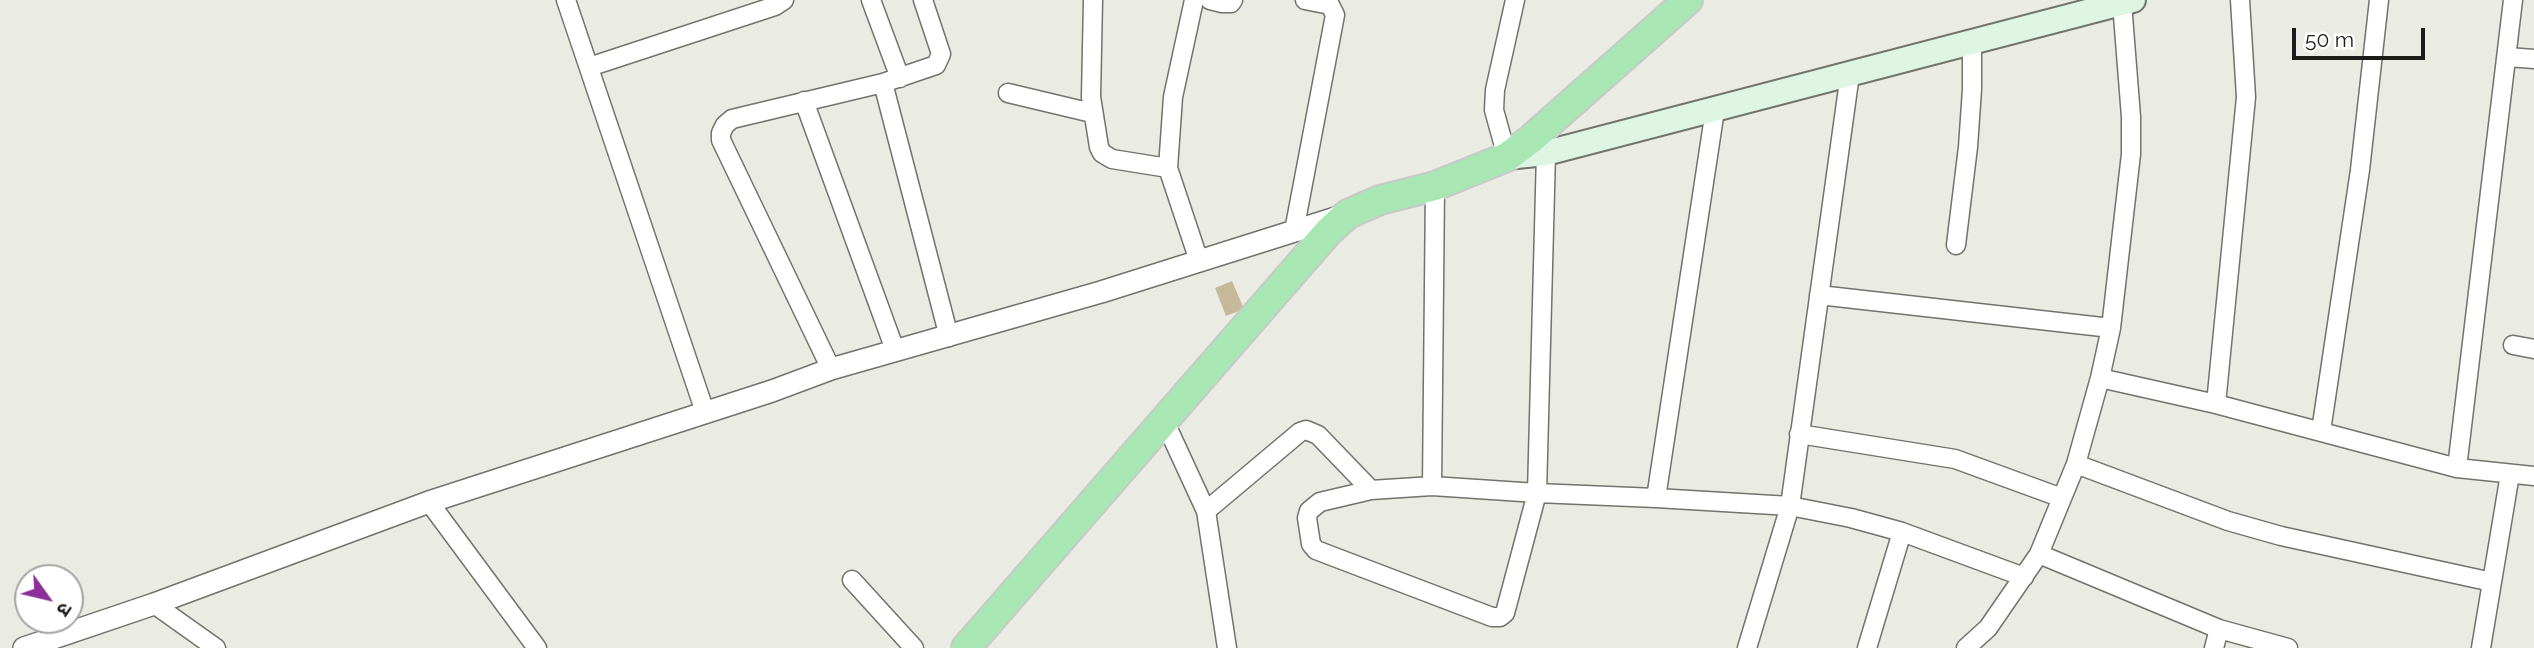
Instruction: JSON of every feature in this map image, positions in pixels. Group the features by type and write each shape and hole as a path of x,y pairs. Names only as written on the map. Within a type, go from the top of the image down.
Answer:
{"highway":[{"path":"966,648 1315,246 1348,214 1380,200 1435,186 1507,156 1539,132 1688,0"}],"main road":[{"path":"1507,156 1546,153 2128,1"}],"street":[{"path":"566,0 705,412"},
{"path":"589,67 775,6 784,0"},
{"path":"871,0 892,80 949,337"},
{"path":"831,369 721,133 732,119 892,80 936,65 941,54 923,0"},
{"path":"1093,0 1092,113 1099,147 1106,157 1168,168"},
{"path":"1194,0 1173,97 1168,168 1199,261"},
{"path":"1210,0 1222,3 1231,3 1233,0"},
{"path":"1294,232 1335,15 1330,5 1305,0"},
{"path":"1507,156 1494,110 1495,90 1516,0"},
{"path":"2216,404 2246,97 2240,0"},
{"path":"2321,431 2360,170 2379,0"},
{"path":"2457,468 2513,0"},
{"path":"1966,648 1988,628 2039,554 2076,464 2100,378 2111,328 2131,154 2128,1"},
{"path":"1956,245 1969,124 1972,42"},
{"path":"2508,57 2534,59"},
{"path":"1748,648 1790,506 1850,74"},
{"path":"1007,93 1092,113"},
{"path":"804,101 895,350"},
{"path":"1656,498 1715,110"},
{"path":"1546,153 1537,493 1505,614 1492,617 1316,550 1311,544 1307,518 1314,506 1320,502 1371,490 1432,486 1537,493 1790,506 1851,518 1902,532 2024,577"},
{"path":"1432,486 1435,186"},
{"path":"24,648 154,604 429,502 831,369 949,337 1348,214"},
{"path":"1819,296 2111,328"},
{"path":"2513,345 2534,349"},
{"path":"2100,378 2216,404 2457,468 2534,476"},
{"path":"1164,420 1206,511 1227,648"},
{"path":"1206,511 1300,432 1306,430 1318,435 1371,490"},
{"path":"1799,434 1955,459 2062,498"},
{"path":"2076,464 2228,521 2281,536 2492,582"},
{"path":"2481,648 2510,474"},
{"path":"429,502 537,648"},
{"path":"1867,648 1902,532"},
{"path":"2039,554 2219,629 2288,648"},
{"path":"852,580 914,648"},
{"path":"154,604 216,648"},
{"path":"2214,648 2219,629"}],"building":[{"path":"1232,281 1244,309 1226,316 1215,288"}]}
